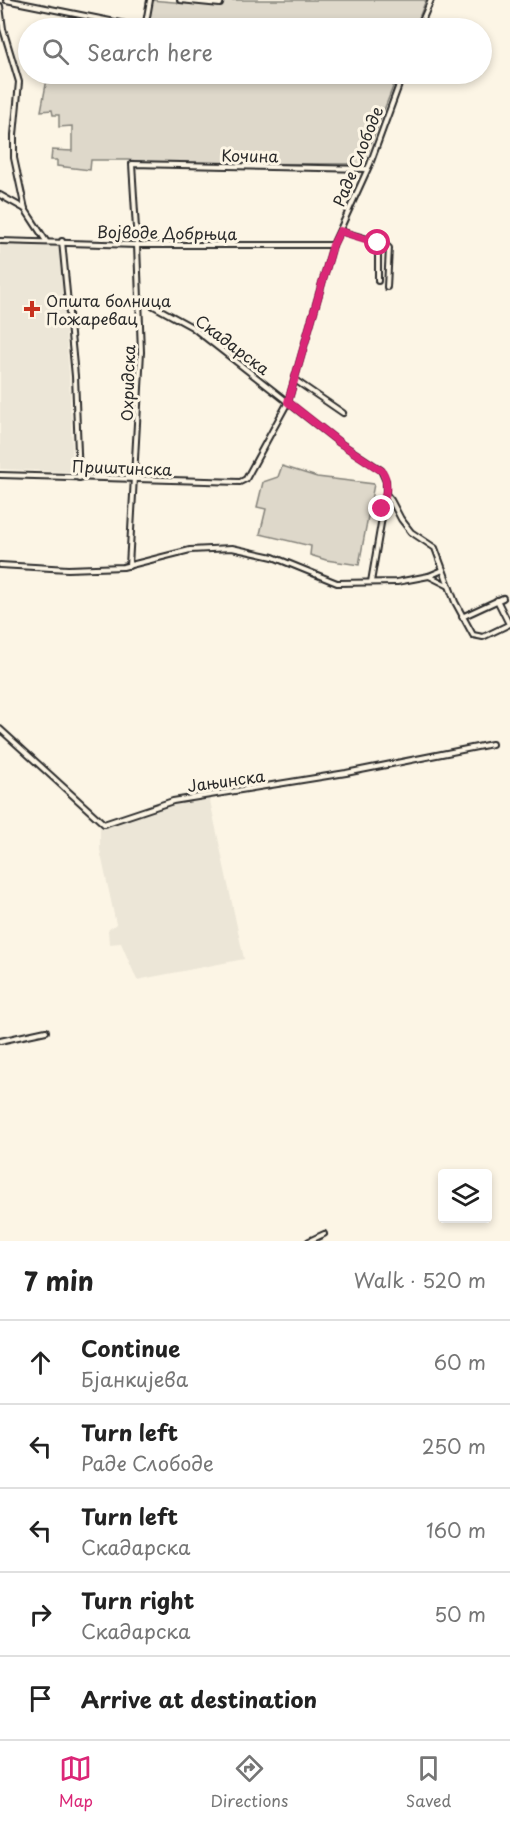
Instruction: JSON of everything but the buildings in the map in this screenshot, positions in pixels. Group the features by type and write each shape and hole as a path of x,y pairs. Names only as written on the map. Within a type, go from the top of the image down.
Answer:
{"street":[{"path":"6,0 94,18"},
{"path":"38,7 41,0"},
{"path":"147,18 150,0"},
{"path":"180,0 220,4 221,0"},
{"path":"423,18 431,0"},
{"path":"0,6 3,28 18,79"},
{"path":"19,84 14,158 25,209 46,241"},
{"name":"Раде Слободе","path":"243,481 288,402 333,245 367,169 399,84"},
{"name":"Кочина","path":"132,164 367,169"},
{"name":"Охридска","path":"129,566 141,352 138,245 132,164"},
{"path":"0,195 25,209"},
{"path":"340,231 385,244 389,248 387,287"},
{"name":"Војводе Добрњца","path":"0,241 138,245 333,245"},
{"path":"62,241 74,367 79,478"},
{"path":"378,243 378,281"},
{"name":"Скадарска","path":"139,298 192,327 340,443 381,470 386,477 386,494 408,529 435,548 462,617"},
{"path":"295,380 343,413"},
{"name":"Приштинска","path":"0,475 243,481"},
{"path":"370,582 386,494"},
{"path":"0,565 68,569 129,566 163,555 190,550 232,548 273,557 337,583 397,582 429,576 443,570"},
{"path":"429,576 450,586"},
{"path":"497,600 510,624 483,637 472,635 462,617 497,600 503,598"},
{"name":"Јањинска","path":"0,729 104,824 173,801 346,773 492,744"},
{"path":"0,1041 46,1031"},
{"path":"309,1241 324,1234"}],"shaded area":[{"path":"150,0 222,6 224,0 426,0 419,18 148,18"},
{"path":"46,84 394,84 363,164 153,163 91,160 90,170 57,166 57,160 51,160 52,150 72,151 72,126 59,127 59,115 53,115 52,110 41,111"},
{"name":"Општа болница Пожаревац","path":"0,244 59,246 69,372 73,469 69,472 0,469"},
{"path":"282,466 317,477 374,484 359,565 310,555 311,546 260,534 266,509 257,507 263,482 278,477"},
{"path":"209,796 244,959 137,980 121,943 109,944 108,930 116,924 100,850 100,828 176,802"}],"place":[{"name":"Општа болница Пожаревац","path":"32,309"}],"route":[{"path":"378,243 340,231 333,245 288,402 340,443 382,471 386,477 386,494 382,509"}]}
